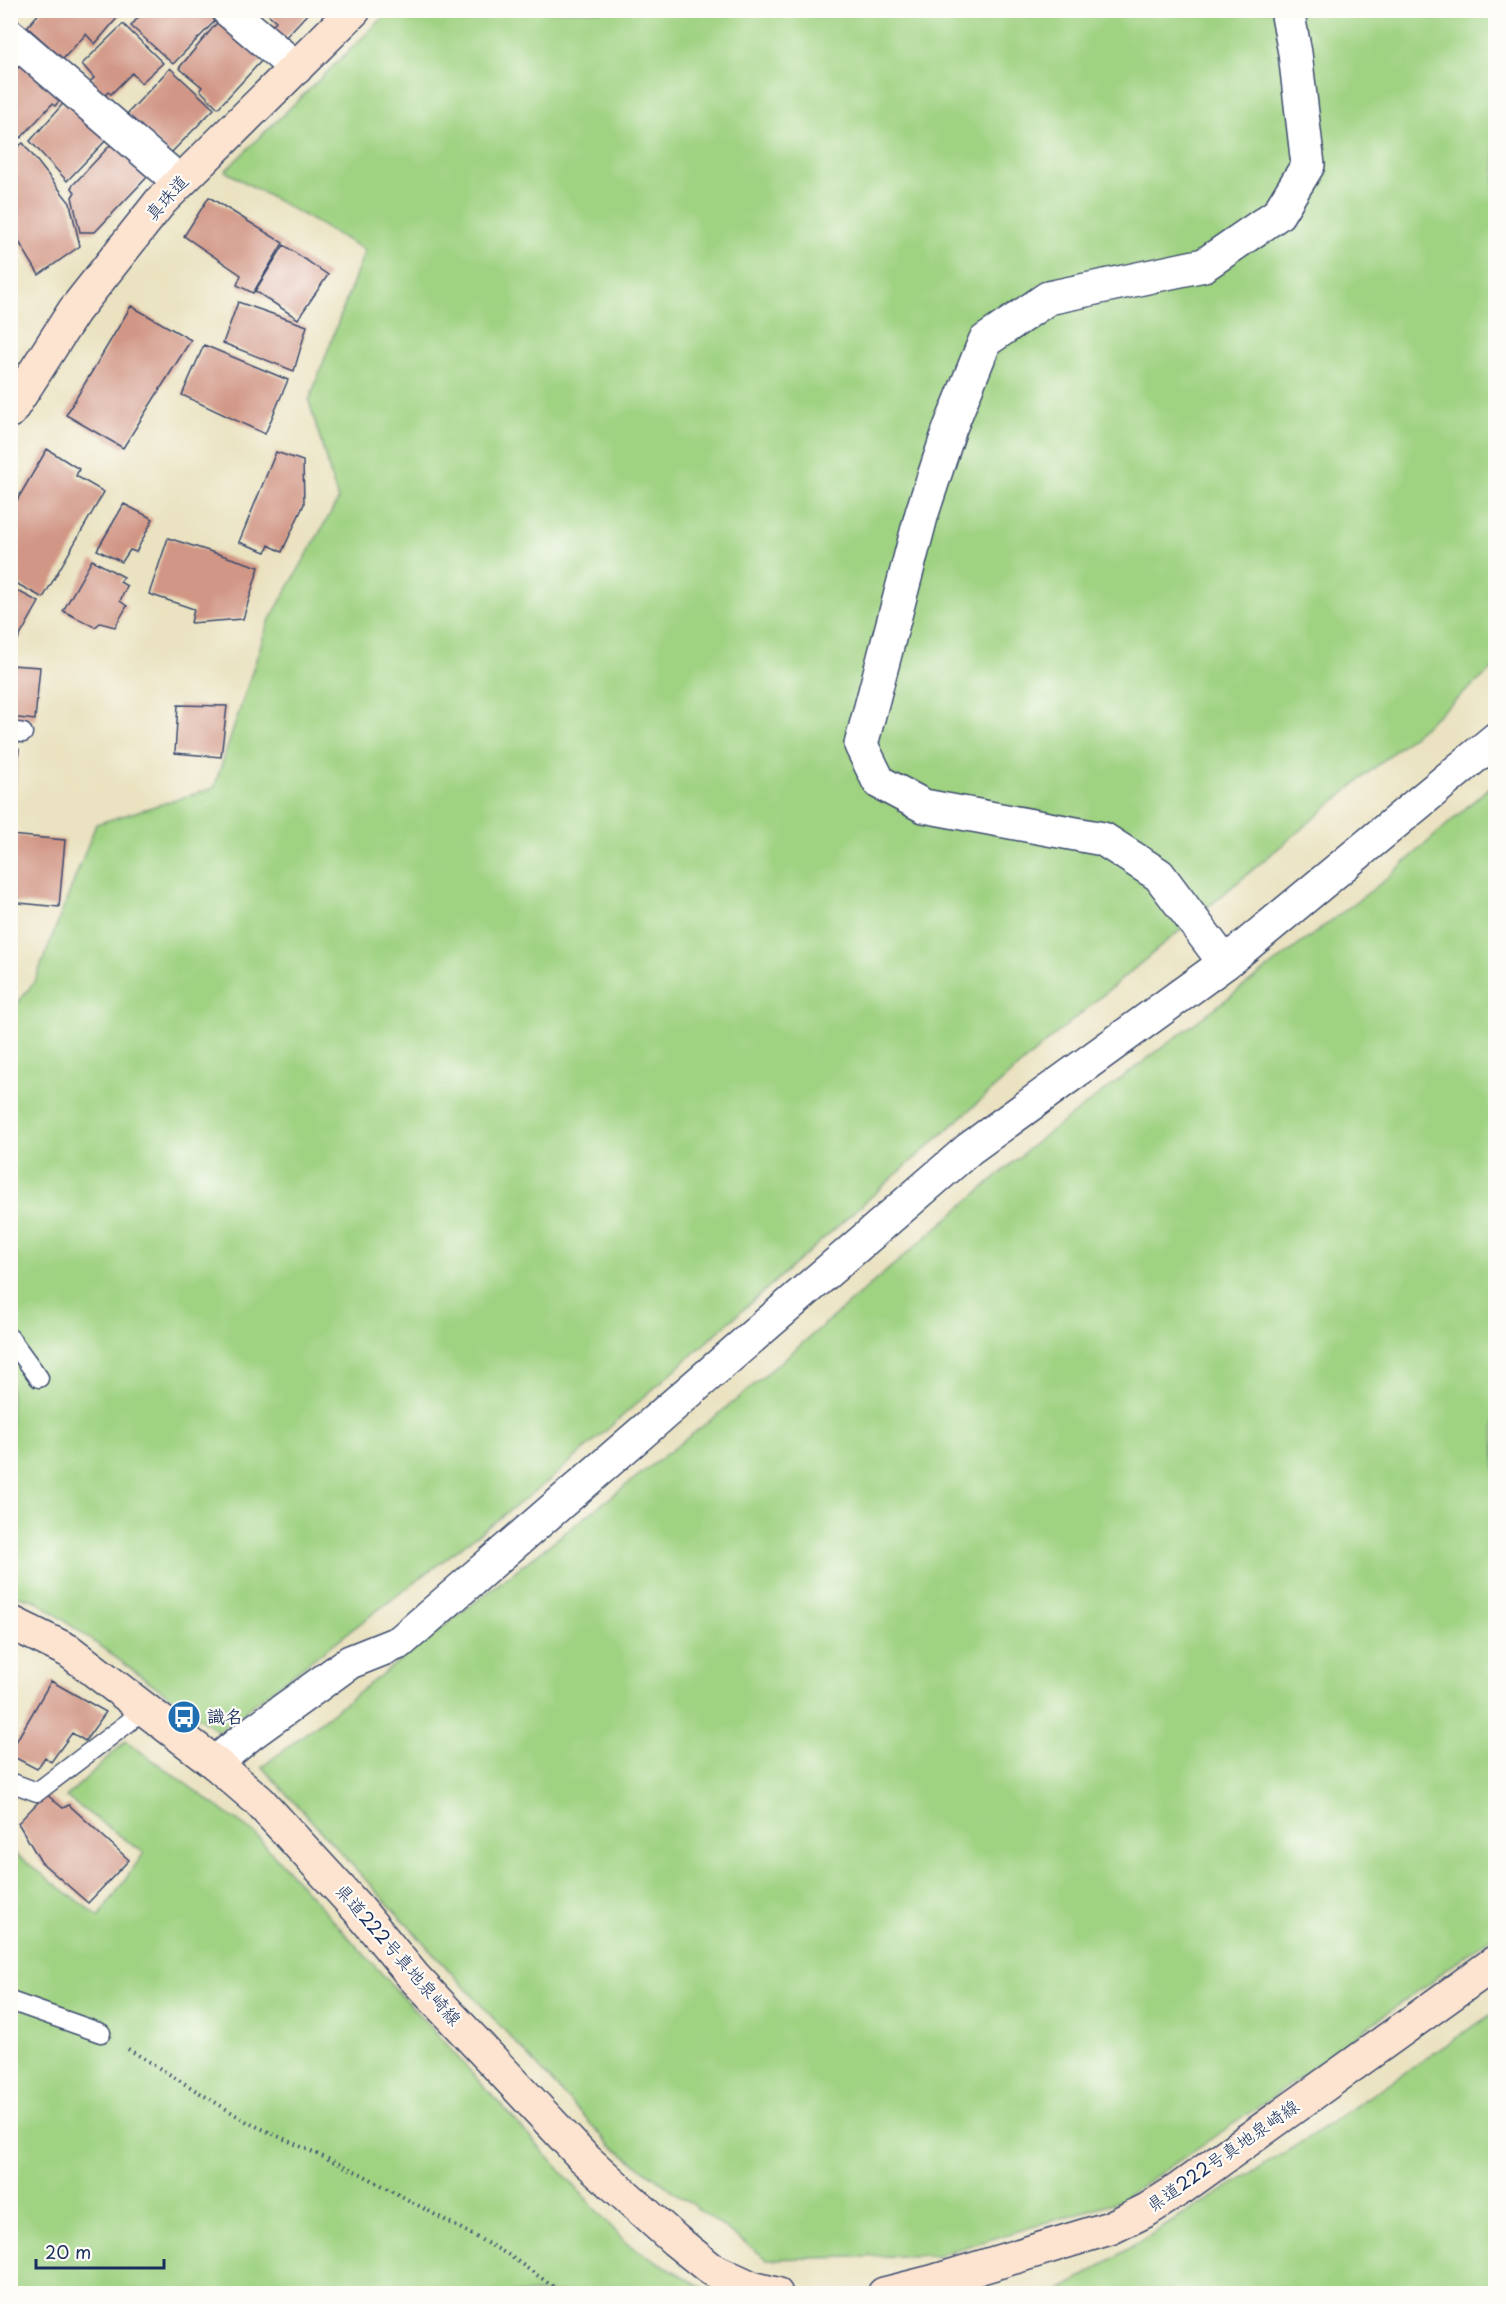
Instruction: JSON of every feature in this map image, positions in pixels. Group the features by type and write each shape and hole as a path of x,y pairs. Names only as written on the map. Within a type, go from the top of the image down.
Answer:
{"main road":[{"name":"真珠道","path":"10,411 74,311 161,201 354,10"},
{"name":"県道222号真地泉崎線","path":"10,1622 69,1651 215,1763 259,1802 359,1910 413,1976 583,2157 675,2240 711,2269 760,2292"},
{"name":"県道222号真地泉崎線","path":"884,2294 932,2282 1110,2228 1147,2210 1496,1962"}],"street":[{"path":"228,10 296,68"},
{"path":"1225,963 1160,875 1103,839 924,806 879,782 861,745 922,513 950,428 985,340 1048,298 1204,265 1278,214 1308,165 1295,53 1287,10"},
{"path":"10,36 180,182"},
{"path":"215,1763 249,1735 350,1662 400,1642 969,1149 1225,963 1496,739"}],"lane":[{"path":"10,1338 39,1378"},
{"path":"10,1782 37,1792 129,1722 142,1707"},
{"path":"10,2001 101,2033"}],"path":[{"path":"101,2033 249,2123 362,2174 507,2254 564,2294"}],"green space":[{"path":"390,11 1495,11 1495,667 1049,1040 551,1479 218,1731 37,1601 11,1594 10,1013 35,981 96,824 214,788 268,623 338,500 309,401 365,250 225,171"},
{"path":"1495,782 1495,1934 1270,2099 1119,2201 938,2255 767,2259 610,2145 262,1767 735,1401 1039,1140 1384,881"},
{"path":"126,1741 254,1833 627,2244 712,2293 11,2293 10,1850 99,1917 144,1853 66,1797"},
{"path":"1495,2012 1495,2293 1056,2293 1297,2145"}],"building":[{"path":"42,10 124,10 95,44 86,34 63,59 27,27"},
{"path":"144,10 210,10 218,18 173,64 131,26"},
{"path":"263,10 311,10 284,39 271,27 276,21"},
{"path":"221,18 264,58 218,108 200,90 202,87 179,68"},
{"path":"123,24 163,63 141,83 132,73 111,94 108,92 102,99 89,83 94,78 82,64"},
{"path":"26,58 65,94 55,106 52,104 21,138 10,129 10,70 14,73"},
{"path":"170,68 214,109 170,154 127,114"},
{"path":"69,97 112,134 67,181 30,141"},
{"path":"116,139 152,172 95,232 80,232 72,197 75,192 71,187"},
{"path":"23,143 70,203 80,246 39,275 10,227 10,152"},
{"path":"209,197 283,243 253,293 237,285 241,275 184,236"},
{"path":"284,245 328,275 298,319 255,291"},
{"path":"238,302 307,326 294,371 223,343"},
{"path":"131,306 191,340 123,448 66,415"},
{"path":"204,345 288,380 265,434 182,395"},
{"path":"47,449 79,469 76,476 104,492 43,598 10,580 10,512"},
{"path":"276,452 303,461 304,504 282,552 269,545 266,552 239,542"},
{"path":"124,504 153,519 136,552 130,550 122,562 97,550"},
{"path":"168,538 259,567 243,619 191,623 194,609 149,594"},
{"path":"92,560 124,577 120,582 127,586 120,601 127,606 115,627 100,623 95,627 63,611"},
{"path":"10,587 39,602 12,650 10,650"},
{"path":"10,665 40,667 35,720 10,717"},
{"path":"178,705 227,706 221,757 175,753"},
{"path":"10,748 19,749 14,806 10,806"},
{"path":"10,835 65,840 59,907 10,902"},
{"path":"51,1681 106,1712 85,1741 72,1733 51,1762 45,1757 37,1769 10,1755 10,1752"},
{"path":"46,1794 63,1808 69,1805 129,1860 88,1903 41,1862 18,1823"}],"place":[{"name":"識名","path":"184,1717"}]}
